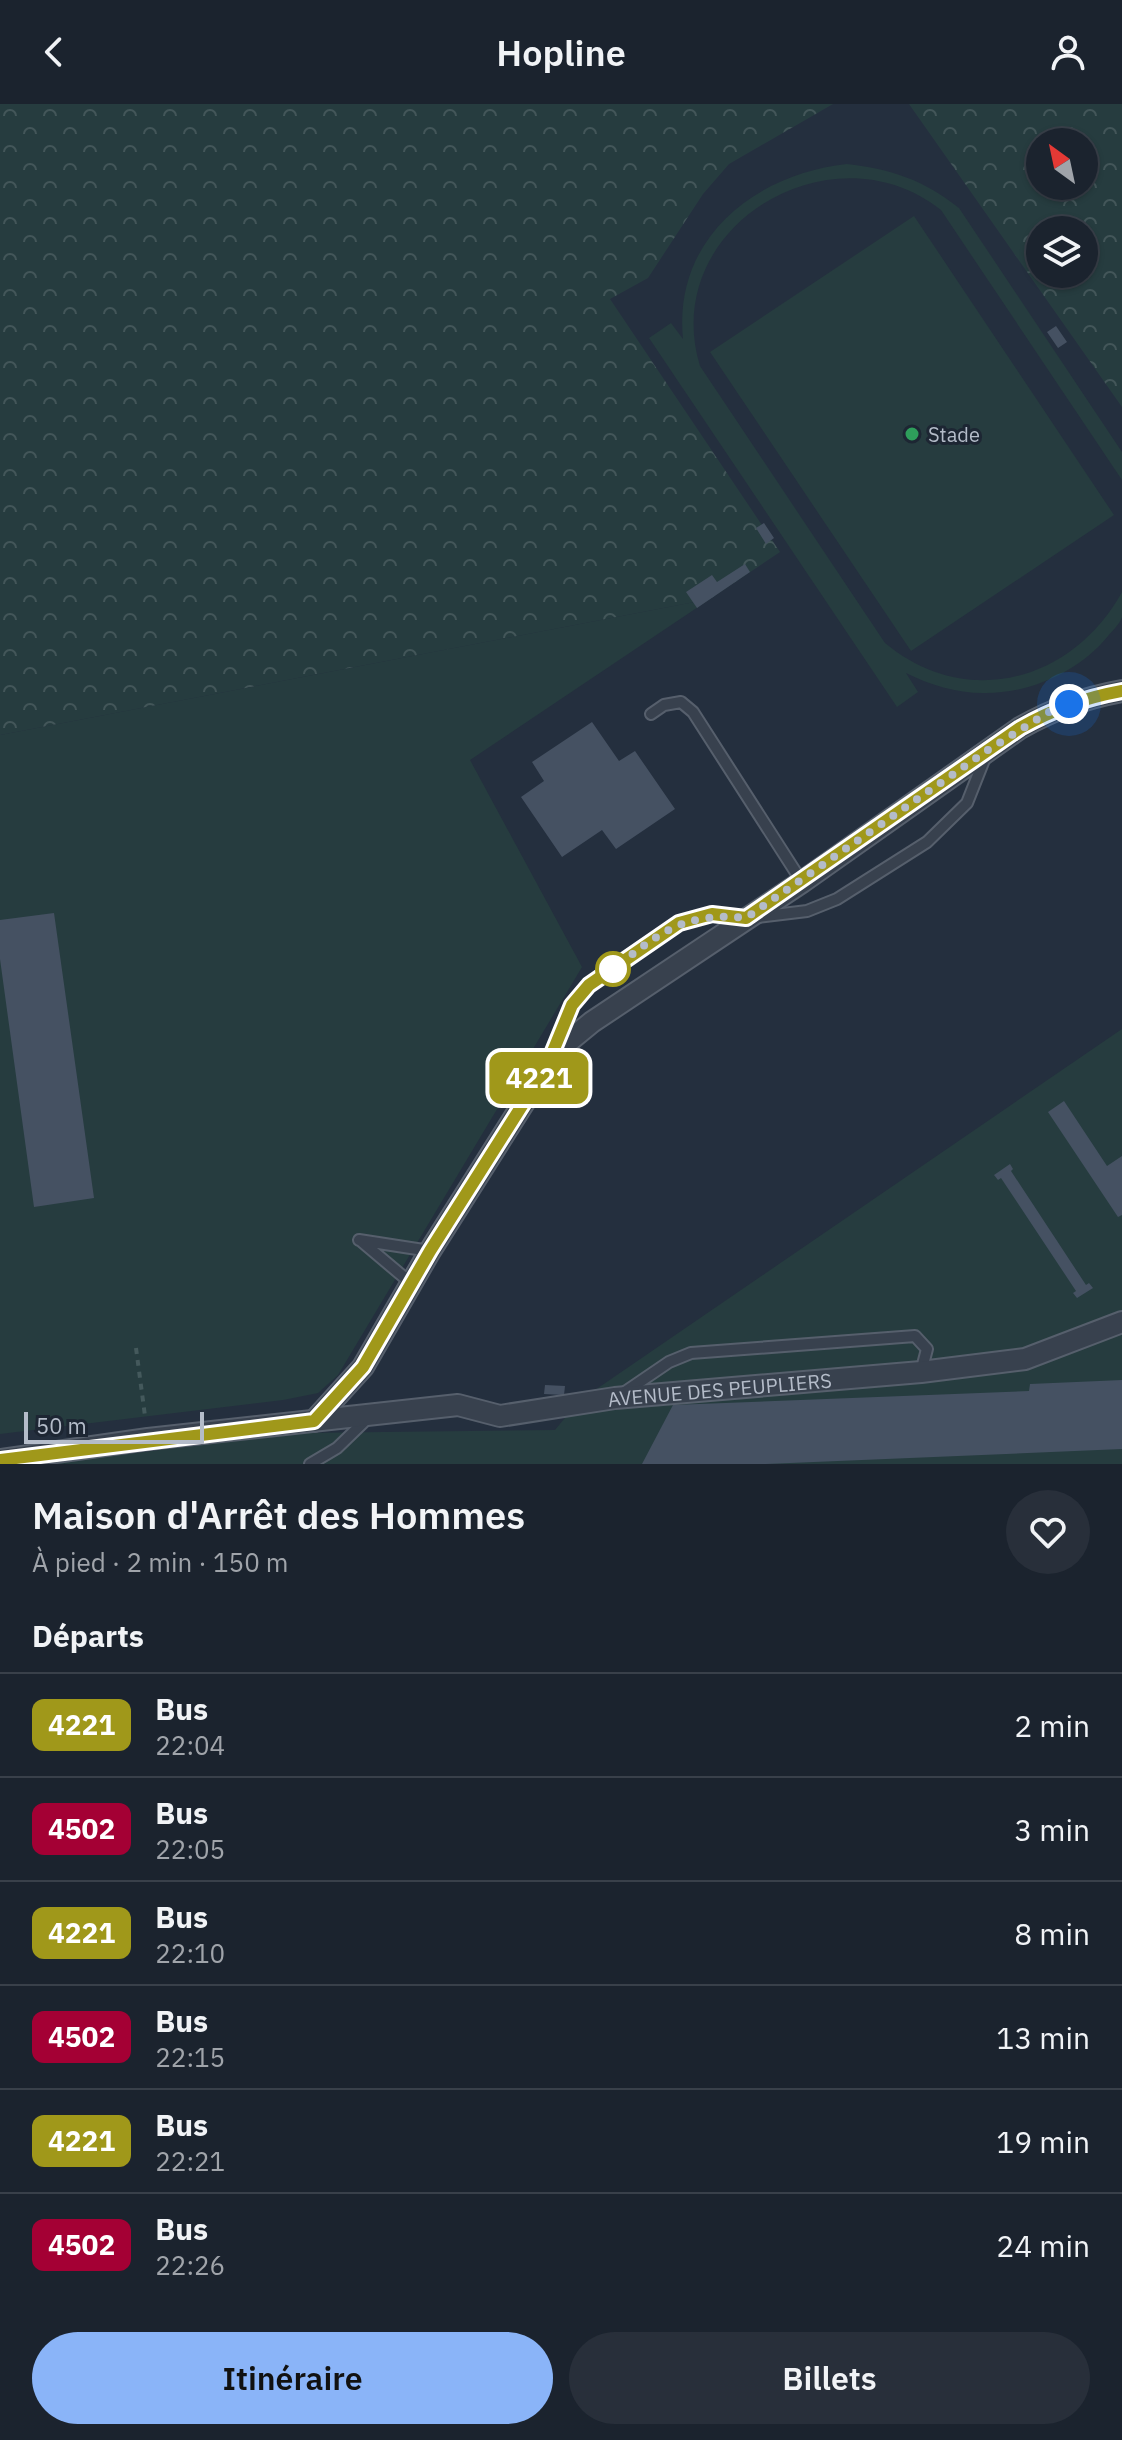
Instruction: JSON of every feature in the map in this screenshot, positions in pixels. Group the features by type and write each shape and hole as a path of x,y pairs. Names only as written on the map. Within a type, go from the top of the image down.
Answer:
{"street":[{"path":"314,1421 363,1367 430,1251 547,1066 564,1045 592,1022 802,882 988,750 1052,710 1085,698 1122,691"},
{"name":"AVENUE DES PEUPLIERS","path":"0,1460 374,1413 458,1405 500,1416 615,1398 921,1372 1025,1359 1122,1322"}],"lane":[{"path":"651,714 664,705 681,702 693,712 802,882"},
{"path":"547,1066 572,1005 589,985 679,923 712,914 746,918 807,911 837,899 927,842 967,803 988,750"},
{"path":"412,1284 359,1240 430,1251"},
{"path":"615,1398 669,1362 691,1353 915,1336 927,1349 921,1372"},
{"path":"310,1464 337,1448 374,1413"}],"path":[{"path":"136,1348 148,1439"}],"green space":[{"path":"0,104 833,104 729,164 703,194 648,278 610,299 780,552 710,599 0,735"},
{"path":"909,104 1122,104 1122,407 1038,288 1098,288 1098,216 1026,216 1026,270"},
{"path":"847,164 906,177 933,190 959,208 1122,452 1122,480 941,210 897,186 851,178 805,185 764,204 729,233 704,271 694,316 700,366 885,643 917,664 950,676 983,680 1016,676 1047,665 1076,647 1101,623 1122,592 1121,620 1096,649 1068,670 1035,685 1018,690 973,693 943,688 906,673 918,692 897,707 649,338 671,323 683,339 683,303 691,270 706,242 727,217 752,197 781,181 813,170"},
{"name":"Stade","path":"914,216 1114,515 911,651 710,352"},
{"path":"710,599 470,760 582,967 338,1375 318,1393 283,1400 0,1434 0,735"},
{"path":"1122,1029 1122,1464 46,1464 300,1433 555,1430 579,1401"}],"building":[{"path":"1056,326 1067,342 1058,348 1047,332"},
{"path":"764,523 774,538 766,544 756,528"},
{"path":"745,564 750,572 697,608 686,592 712,575 717,582"},
{"path":"592,722 619,761 635,751 675,809 616,849 602,830 562,857 521,797 544,781 532,762"},
{"path":"54,913 94,1198 34,1207 0,959 0,920"},
{"path":"1064,1101 1107,1166 1122,1156 1122,1215 1118,1217 1048,1112"},
{"path":"1010,1164 1011,1171 1086,1285 1089,1283 1093,1288 1077,1298 1073,1293 1076,1291 1001,1178 998,1180 994,1175"},
{"path":"1122,1380 1122,1449 766,1464 642,1464 673,1405 1029,1391 1030,1384"},
{"path":"545,1385 565,1386 564,1395 544,1394"}],"bus line":[{"name":"4221","path":"0,1460 148,1439 314,1421 363,1367 430,1251 547,1066 572,1005 589,985 679,923 712,914 746,918 1020,728 1052,710 1085,698 1122,691"}],"place":[{"name":"Stade","path":"912,434"}],"route":[{"path":"613,969 605,974 679,923 692,918 712,914 746,918 1020,728 1069,704"}]}
